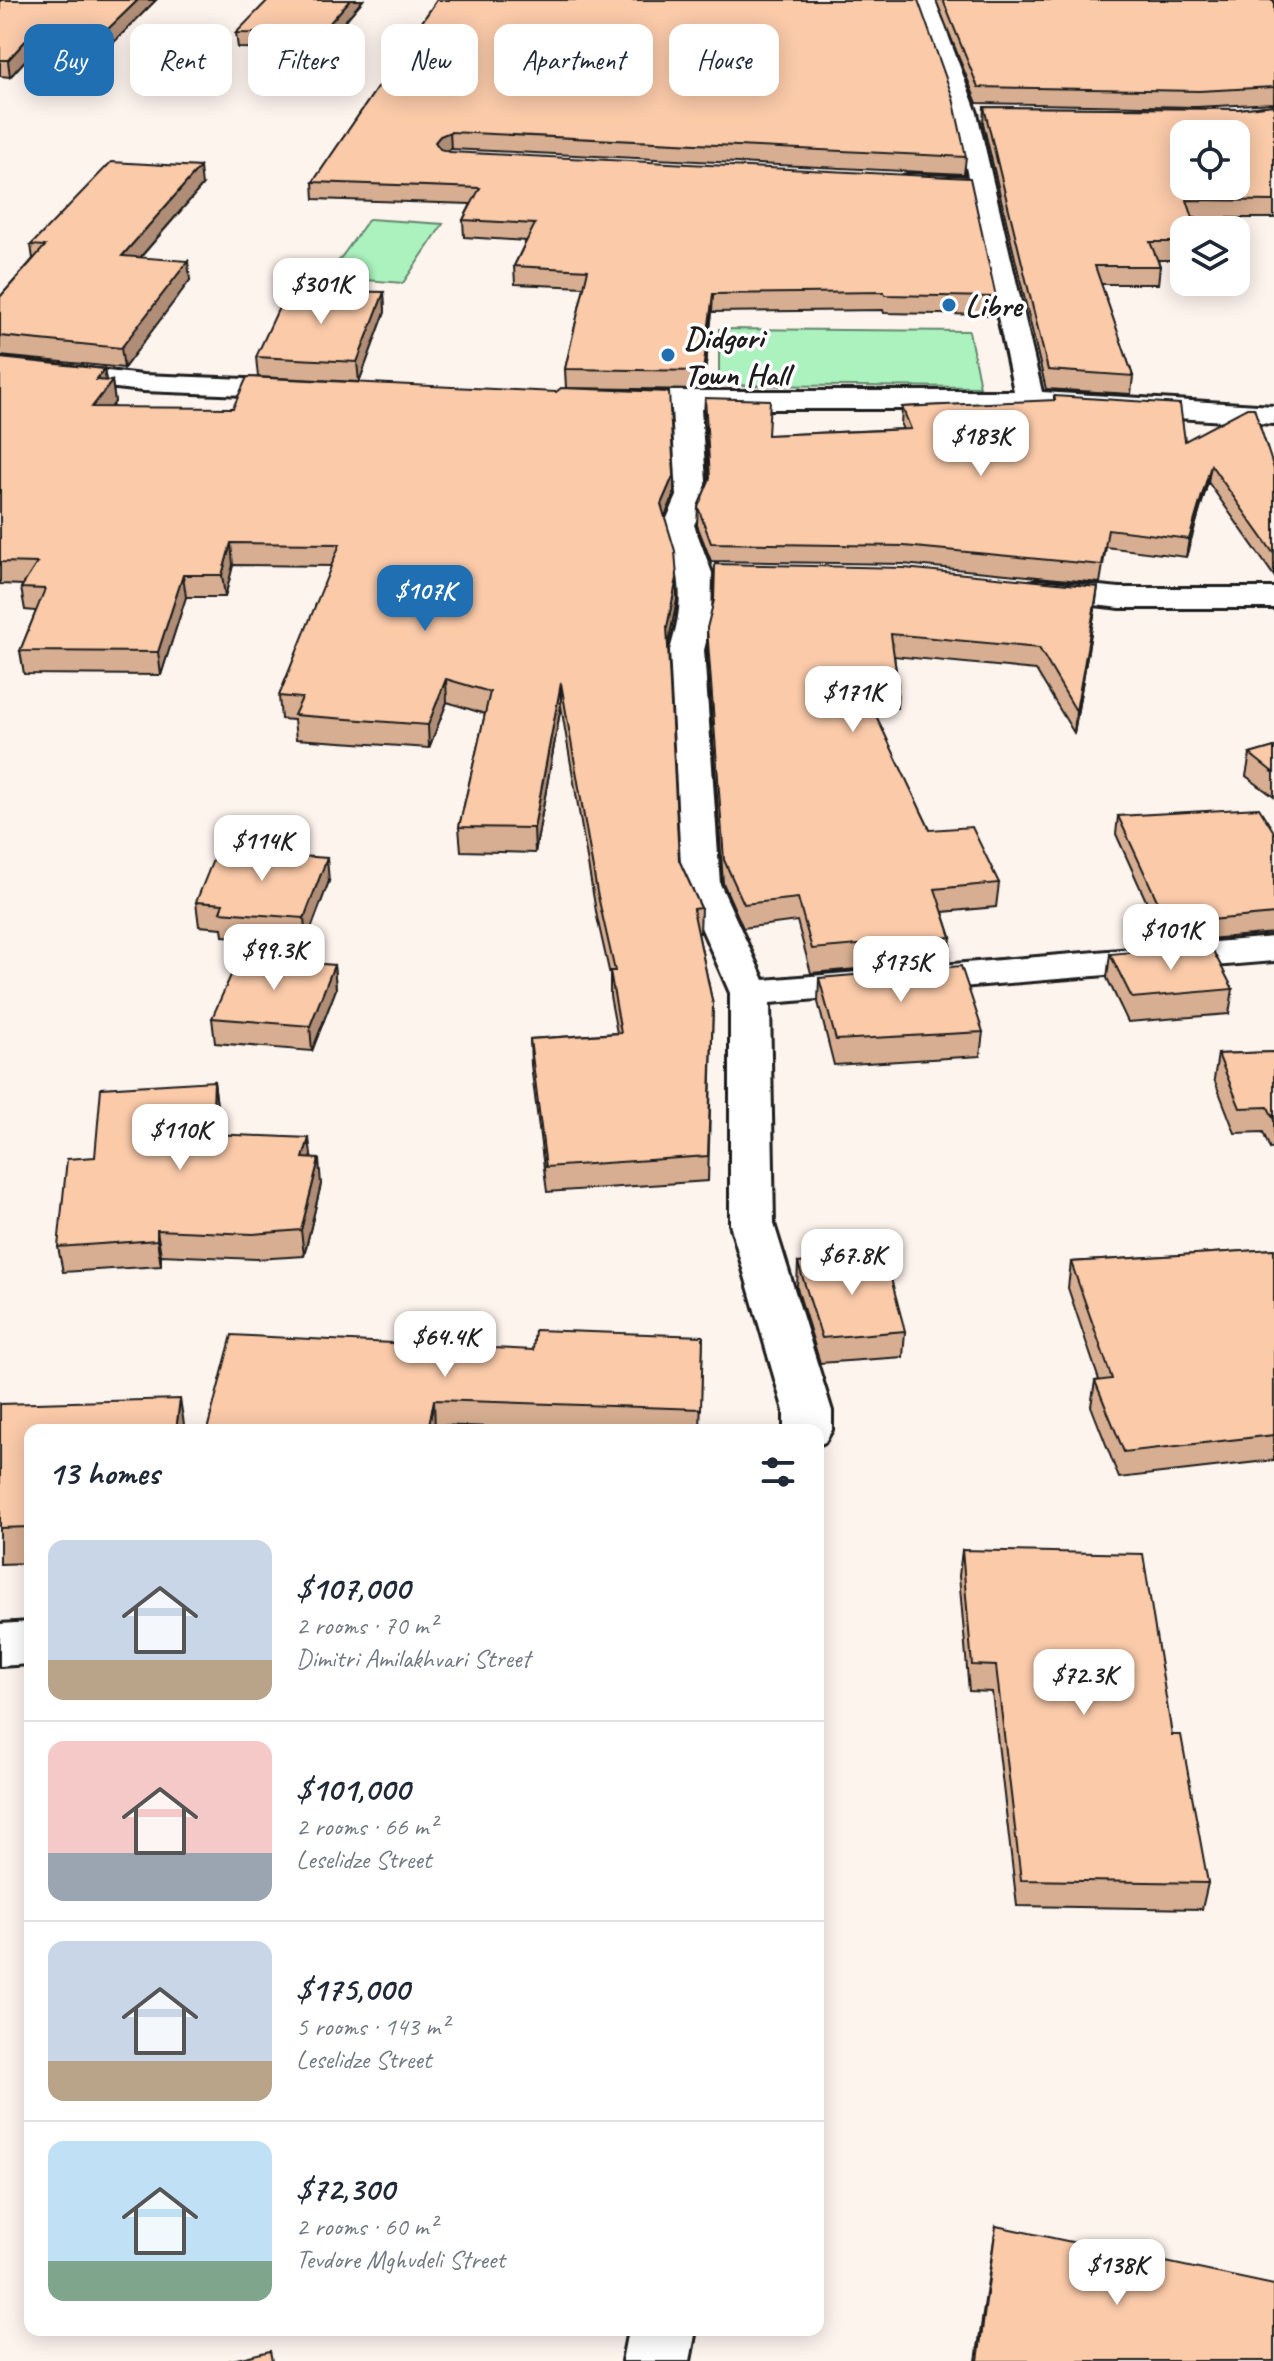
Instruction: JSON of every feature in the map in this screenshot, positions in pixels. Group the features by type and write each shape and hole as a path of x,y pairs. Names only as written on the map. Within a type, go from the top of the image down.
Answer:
{"street":[{"path":"925,0 966,113 1030,400"},
{"path":"966,113 996,112"},
{"path":"890,180 984,185"},
{"path":"0,367 143,383 329,390"},
{"path":"577,399 686,402 1030,400 1274,415"},
{"path":"686,402 692,496 679,525 712,573 687,650 701,884 750,993 752,1224 808,1411 808,1424"},
{"path":"1012,588 1120,598 1274,598"},
{"path":"750,993 1274,949"},
{"path":"0,1645 24,1643"},
{"path":"656,2361 661,2336"}],"green space":[{"path":"369,219 443,224 403,283 327,277"},
{"path":"719,329 969,331 980,387 719,385"}],"building":[{"path":"0,0 138,0 113,24 24,24 24,42 8,60 0,60"},
{"path":"268,0 350,0 329,24 248,24 248,33 236,33"},
{"path":"437,0 918,0 953,98 966,157 450,132 435,142 440,149 450,152 970,178 996,297 885,295 884,292 713,294 703,371 565,369 588,270 514,266 535,224 463,220 480,188 313,182 381,82 381,96 478,96 478,24 421,24"},
{"path":"943,0 1274,0 1274,87 1199,91 978,87"},
{"path":"1274,105 1274,201 1187,200 1192,216 1170,216 1170,242 1150,242 1160,266 1095,266 1133,376 1048,370 984,107 1239,109"},
{"path":"111,162 200,167 122,256 188,261 121,348 0,336 0,297 45,246 31,245"},
{"path":"287,290 384,292 357,362 256,357"},
{"path":"0,358 104,369 96,380 112,381 92,407 233,408 247,377 556,392 561,388 669,392 674,474 661,504 675,551 677,578 667,627 679,860 701,908 693,909 713,1005 708,1156 546,1167 530,1039 621,1033 610,971 615,971 597,892 561,683 534,828 459,827 490,692 446,679 428,725 294,715 302,698 279,696 340,544 231,543 222,575 183,575 158,652 20,651 45,589 21,588 37,563 0,562"},
{"path":"1054,396 1180,404 1185,441 1247,408 1254,408 1274,469 1274,554 1211,465 1189,539 1108,529 1102,565 904,546 711,543 698,507 710,478 705,398 770,400 768,435 911,429 902,407 1055,400"},
{"path":"715,564 904,568 1098,587 1076,711 1039,648 891,634 898,686 862,686 930,830 972,827 999,883 935,889 951,937 812,949 798,898 744,904 724,860 707,628 714,600"},
{"path":"1274,747 1274,773 1250,754"},
{"path":"1259,808 1274,832 1274,914 1168,924 1118,816"},
{"path":"217,850 327,858 304,918 220,912 223,904 196,902"},
{"path":"1210,945 1233,989 1132,998 1110,954"},
{"path":"239,957 334,965 310,1026 212,1018"},
{"path":"961,966 983,1032 836,1040 819,978"},
{"path":"1274,1052 1274,1120 1268,1107 1240,1108 1218,1054"},
{"path":"214,1081 212,1134 309,1138 303,1158 319,1159 301,1230 253,1234 157,1230 157,1240 58,1247 67,1159 95,1157 101,1088"},
{"path":"1274,1249 1274,1435 1124,1452 1095,1381 1112,1379 1071,1262"},
{"path":"885,1256 905,1331 822,1338 798,1263"},
{"path":"535,1330 703,1336 701,1409 434,1400 429,1424 209,1424 232,1335 533,1350"},
{"path":"180,1399 177,1424 24,1424 24,1527 0,1528 0,1404"},
{"path":"962,1550 1143,1554 1172,1735 1181,1735 1208,1883 1021,1880 996,1666 972,1665"},
{"path":"996,2226 1274,2285 1274,2361 978,2361"},
{"path":"270,2351 272,2361 228,2361"}],"place":[{"name":"Libre","path":"949,305"},
{"name":"Didgori Town Hall","path":"668,355"}]}
